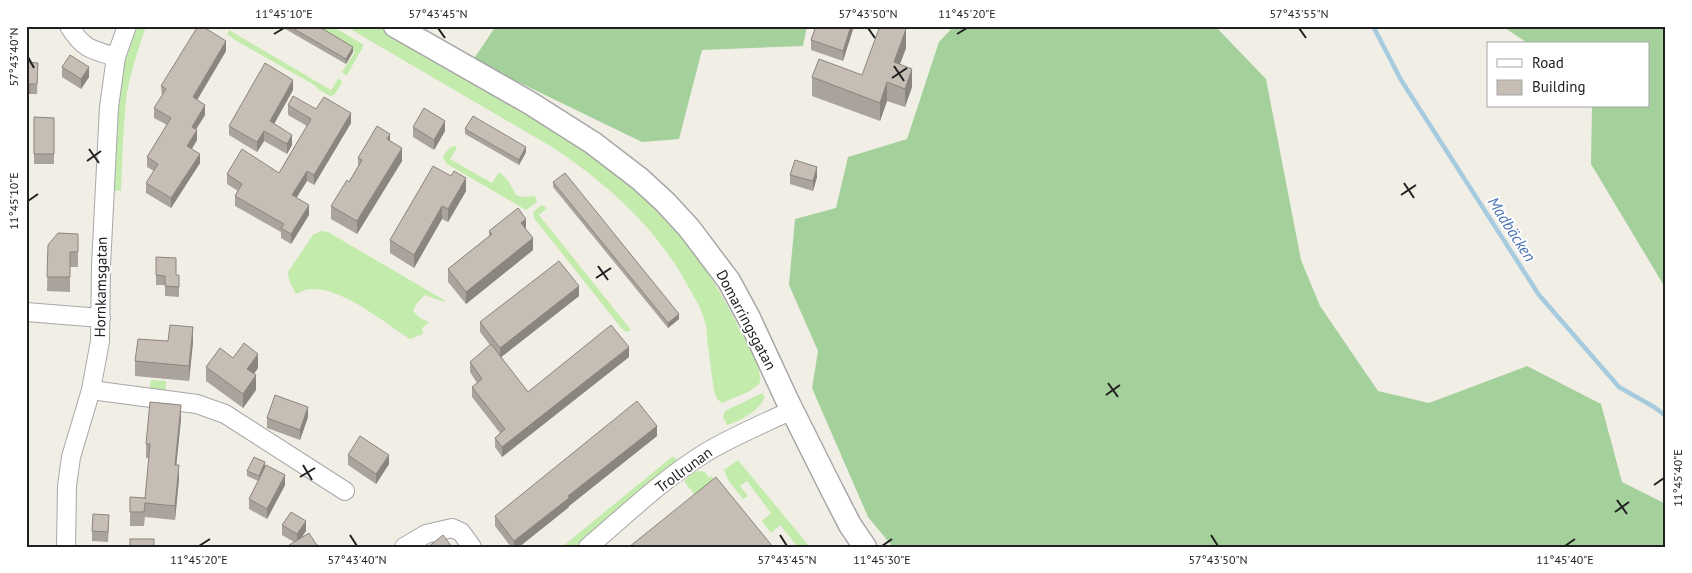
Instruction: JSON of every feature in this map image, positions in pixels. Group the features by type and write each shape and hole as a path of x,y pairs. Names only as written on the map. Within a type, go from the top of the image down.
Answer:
{"street":[{"path":"69,26 77,39 86,46 97,52 116,57"},
{"name":"Hornkamsgatan","path":"66,547 67,486 74,448 91,390 100,341 100,266 109,107 116,57 127,26"},
{"name":"Domarringsgatan","path":"395,26 530,103 593,143 640,179 665,202 700,242 729,281 842,509 865,547"},
{"path":"26,312 101,318"},
{"path":"91,390 197,404 225,414 345,491"},
{"name":"Trollrunan","path":"588,547 704,453 731,438 792,410"},
{"path":"404,547 426,534 452,528 462,532 472,547"}],"green space":[{"path":"137,26 146,26 127,91 121,191 110,190 118,91 126,58"},
{"path":"312,26 332,26 364,45 347,75 342,72 355,52"},
{"path":"345,26 377,26 547,125 580,146 628,182 677,231 717,288 754,356 759,372 759,384 750,391 722,403 717,399 714,391 706,325 698,303 662,246 647,227 612,192 552,147"},
{"path":"496,26 807,26 803,46 702,50 679,139 642,142 473,60"},
{"path":"954,26 1215,26 1266,79 1301,260 1320,306 1378,391 1429,403 1527,366 1601,404 1622,482 1666,504 1666,547 893,547 868,517 812,388 818,351 789,285 795,219 836,208 848,157 907,139 939,42"},
{"path":"1502,26 1666,26 1666,289 1591,164 1592,108 1650,108 1650,42 1526,42"},
{"path":"229,30 331,90 338,79 342,83 334,95 330,96 316,86 235,40 227,34"},
{"path":"455,146 457,148 450,159 492,183 499,172 507,179 516,195 523,197 535,196 537,202 526,210 447,164 443,158 449,149"},
{"path":"542,205 547,208 539,215 631,330 626,332 622,329 534,218 533,212"},
{"path":"321,231 328,232 444,300 445,302 425,295 417,303 413,311 420,318 429,322 422,328 423,334 410,339 363,307 336,294 311,289 296,294 289,280 288,272 313,235"},
{"path":"151,380 166,381 166,390 150,389"},
{"path":"762,393 765,397 754,411 744,418 727,425 723,417 725,411"},
{"path":"673,456 679,462 576,547 562,547"},
{"path":"738,460 810,547 798,547 780,525 771,533 762,521 771,513 747,481 740,486 748,496 743,499 728,480 724,470"},
{"path":"694,472 705,472 709,478 711,476 716,483 702,504 684,481"}],"building":[{"path":"198,26 202,26 226,41 193,97 205,105 192,127 197,130 187,146 200,154 171,198 146,183 158,164 147,157 171,118 154,108 166,89 161,86"},
{"path":"289,26 318,26 353,47 346,59"},
{"path":"816,26 851,26 843,51 811,40"},
{"path":"880,26 897,26 906,29 894,62 912,69 905,89 887,82 880,103 812,77 819,59 862,75"},
{"path":"70,55 89,67 81,79 62,67"},
{"path":"26,62 38,63 37,84 29,84 29,94 26,94"},
{"path":"265,63 293,80 270,121 292,135 287,144 264,131 257,142 229,126"},
{"path":"293,96 316,109 324,97 351,113 314,175 307,171 292,195 309,205 291,234 281,228 284,224 235,196 242,184 227,174 242,149 279,173 311,119 288,105"},
{"path":"424,108 445,121 434,140 413,127"},
{"path":"473,116 526,147 519,160 465,129"},
{"path":"34,117 54,118 54,154 34,154"},
{"path":"377,126 390,134 387,139 402,148 357,221 331,206 347,180 349,182 362,160 358,158"},
{"path":"795,160 817,167 813,181 790,175"},
{"path":"433,166 451,176 454,171 466,178 448,209 442,206 414,255 390,240"},
{"path":"565,173 679,314 668,323 553,182"},
{"path":"518,208 526,219 521,223 533,238 466,292 448,269 492,234 489,231"},
{"path":"58,233 78,234 78,252 70,252 70,277 47,277 48,245"},
{"path":"156,257 176,258 176,275 179,275 179,287 165,286 165,276 156,275"},
{"path":"559,261 579,286 500,348 480,322"},
{"path":"170,325 193,327 189,366 135,361 138,339 168,341"},
{"path":"611,325 629,347 502,447 495,438 505,429 472,387 482,379 470,362 491,344 528,392"},
{"path":"244,343 258,354 247,369 256,375 243,394 206,367 220,348 233,358"},
{"path":"275,395 308,407 300,430 267,418"},
{"path":"637,401 657,426 514,541 495,516"},
{"path":"150,402 181,405 175,465 179,465 175,506 145,503 144,512 130,512 130,497 145,499 150,444 146,444"},
{"path":"360,436 389,455 376,474 348,455"},
{"path":"254,457 265,462 259,476 247,471"},
{"path":"266,465 285,475 267,509 249,499"},
{"path":"716,477 773,547 629,547"},
{"path":"291,512 306,521 297,534 282,525"},
{"path":"93,514 109,515 108,532 92,531"},
{"path":"309,533 320,547 286,547"},
{"path":"443,535 452,547 428,547"},
{"path":"130,539 154,539 154,547 130,547"}],"waterway":[{"name":"Madbäcken","path":"1373,26 1401,80 1539,295 1619,387 1666,416"}]}
